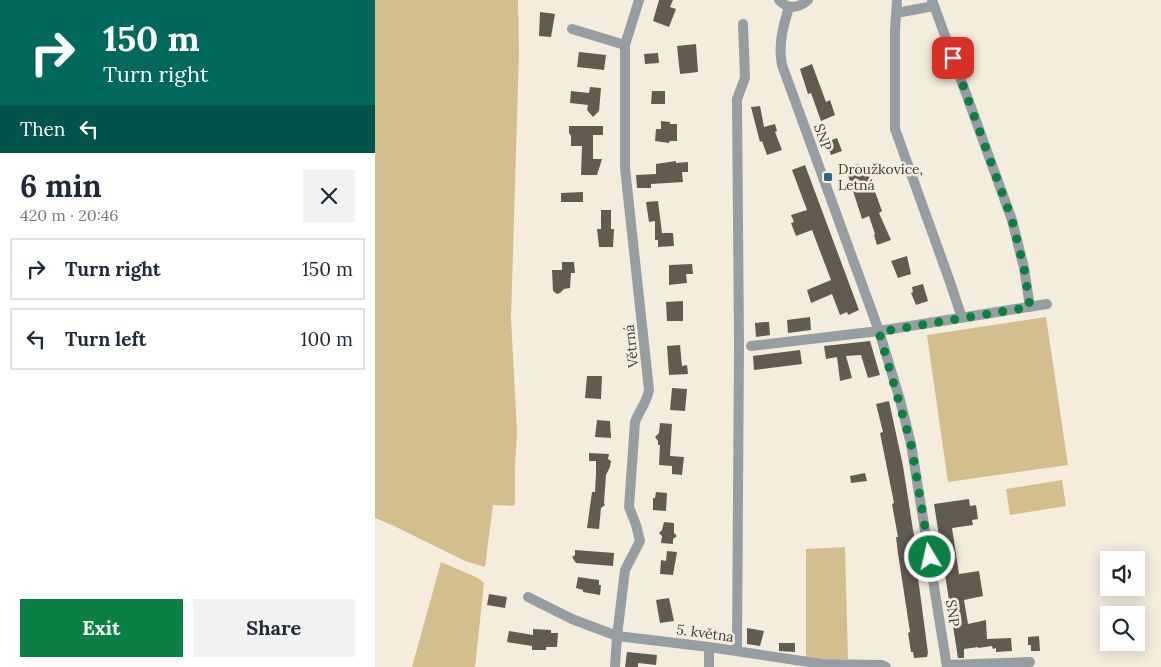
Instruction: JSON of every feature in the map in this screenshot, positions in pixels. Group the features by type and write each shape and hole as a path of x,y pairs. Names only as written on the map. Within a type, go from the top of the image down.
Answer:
{"street":[{"name":"Větrná","path":"615,667 625,570 639,541 637,525 629,507 635,422 647,399 649,390 625,168 625,45 639,0"},
{"path":"779,0 789,7 797,7 808,0"},
{"path":"897,0 895,129 962,318"},
{"path":"897,13 933,3 1012,220 1024,268 1030,307"},
{"name":"SNP","path":"789,7 781,36 782,65 879,332 911,444 947,666 1030,662"},
{"path":"737,652 739,343 737,99 745,78 743,24"},
{"path":"572,29 625,45"},
{"path":"751,346 879,332 1047,304"},
{"name":"5. května","path":"528,597 573,619 617,636 709,647 822,664 882,665 886,667"},
{"path":"709,647 709,667"}],"shaded area":[{"path":"375,0 518,0 519,53 511,318 517,432 515,501 514,506 493,505 485,567 465,561 375,518"},
{"path":"1046,317 1068,465 948,482 927,335"},
{"path":"1062,480 1066,506 1010,515 1006,489"},
{"path":"845,547 848,659 806,659 806,549"},
{"path":"441,562 478,578 484,583 475,667 412,667"}],"building":[{"path":"659,0 673,0 670,7 676,9 669,27 653,21"},
{"path":"540,12 555,14 551,37 539,36"},
{"path":"696,44 698,72 680,74 677,46"},
{"path":"579,52 606,55 604,70 577,67"},
{"path":"658,53 659,63 645,64 644,54"},
{"path":"812,64 826,102 830,100 835,115 821,121 811,93 808,94 800,69"},
{"path":"590,87 601,88 599,111 593,117 587,110 588,105 570,103 571,91 589,93"},
{"path":"652,91 665,91 665,104 651,104"},
{"path":"760,106 764,127 775,124 777,131 775,132 782,150 767,155 762,141 760,142 751,107"},
{"path":"661,121 677,124 677,141 670,141 669,143 655,141 656,129 661,129"},
{"path":"569,126 603,126 603,135 593,135 593,159 602,159 597,175 581,175 582,146 571,146"},
{"path":"837,138 842,151 831,155 826,142"},
{"path":"676,161 676,163 688,162 688,172 682,172 683,182 651,184 651,188 637,188 636,175 656,174 656,164"},
{"path":"858,164 861,172 867,170 882,211 879,213 891,240 877,245 869,216 862,219 846,169"},
{"path":"805,165 859,310 848,315 847,312 840,315 832,294 811,303 807,290 831,280 812,230 796,236 791,223 794,222 791,215 807,210 792,170"},
{"path":"583,192 583,202 561,202 561,193"},
{"path":"658,201 662,233 673,233 674,246 658,247 658,240 655,240 655,221 649,222 646,202"},
{"path":"601,210 611,210 611,229 614,229 613,247 599,247 597,229 601,229"},
{"path":"907,256 911,274 898,278 891,261"},
{"path":"562,262 574,262 575,273 571,273 570,288 564,289 557,294 553,291 552,270 562,270"},
{"path":"692,264 693,274 686,274 687,283 669,285 669,265"},
{"path":"923,284 928,301 916,305 911,293 913,292 912,287"},
{"path":"683,301 683,321 667,321 666,302"},
{"path":"810,317 811,330 788,333 787,320"},
{"path":"769,322 770,335 756,337 755,323"},
{"path":"870,341 880,375 868,378 861,355 846,356 852,378 840,381 837,357 826,359 824,346"},
{"path":"680,345 682,366 687,365 688,374 669,375 667,346"},
{"path":"800,350 802,364 754,370 753,356"},
{"path":"587,376 602,376 601,399 585,398"},
{"path":"672,388 687,389 685,411 670,410"},
{"path":"889,401 903,466 915,540 913,540 927,657 914,658 913,652 911,652 908,633 910,632 892,504 894,503 880,433 883,432 876,404"},
{"path":"597,420 610,421 611,438 595,437"},
{"path":"660,423 672,424 670,456 684,457 682,475 672,474 672,466 659,465 660,445 658,445 655,437 659,433"},
{"path":"589,453 609,454 608,459 611,461 606,475 605,505 601,508 599,529 587,528 592,492 595,492 596,474 596,461 589,461"},
{"path":"865,473 867,481 851,483 850,476"},
{"path":"656,492 667,493 666,511 653,510 653,498 655,498"},
{"path":"969,499 970,506 976,505 978,519 972,520 973,525 952,528 959,574 979,571 983,596 964,600 968,624 986,620 987,639 1011,638 1012,651 996,652 996,648 993,649 992,646 978,647 964,649 964,658 958,658 934,504"},
{"path":"664,522 674,523 674,533 677,536 673,539 673,544 661,543 662,536 659,533"},
{"path":"575,550 614,553 613,566 576,563 572,557 575,555"},
{"path":"667,551 677,552 673,575 660,574 661,560 666,561"},
{"path":"578,577 599,580 599,585 601,585 600,595 583,592 583,590 576,588"},
{"path":"489,594 507,597 505,608 487,605"},
{"path":"669,598 674,621 660,623 656,600"},
{"path":"747,628 764,631 760,646 747,644"},
{"path":"533,629 551,630 551,633 558,633 557,647 546,647 546,650 532,650 532,646 507,642 509,631 533,635"},
{"path":"1039,636 1040,651 1031,651 1031,645 1028,645 1028,637"},
{"path":"779,643 795,643 795,652 779,651"},
{"path":"627,652 657,655 656,665 638,663 638,667 625,667"}],"place":[{"name":"Droužkovice, Letná","path":"828,177"}],"route":[{"path":"930,557 911,444 900,400 879,332 1030,307 1024,268 1012,220 953,58"}]}
